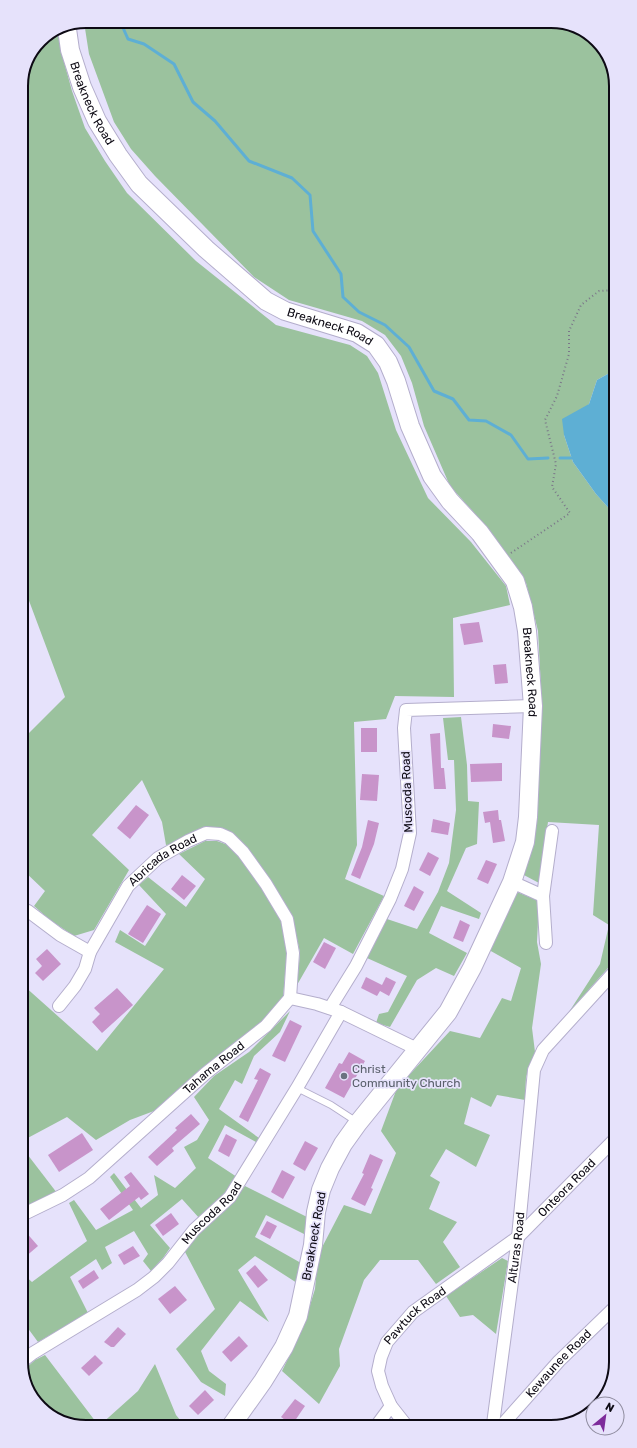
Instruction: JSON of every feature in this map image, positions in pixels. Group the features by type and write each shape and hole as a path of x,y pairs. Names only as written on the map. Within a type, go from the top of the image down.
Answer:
{"street":[{"name":"Breakneck Road","path":"67,31 70,50 82,87 97,121 118,155 139,184 206,249 266,301 285,311 357,333 376,345 388,362 396,381 410,426 432,476 450,501 480,533 515,582 523,607 527,631 532,706 528,817 524,842 512,882 472,968 448,1012 358,1123 330,1168 321,1190 316,1212 313,1245 298,1316 284,1347 263,1381 235,1420"},
{"name":"Muscoda Road","path":"28,1357 137,1290 154,1277 165,1266 194,1230 230,1197 297,1088 390,899 402,869 410,833 404,728 406,710 532,706"},
{"path":"546,943 543,896 552,831"},
{"name":"Abricada Road","path":"59,1006 75,986 85,969 90,952 128,886 158,858 188,841 206,833 220,834 229,838 243,852 266,884 287,919 293,953 290,998"},
{"path":"512,882 543,896"},
{"path":"28,910 60,935 90,952"},
{"name":"Alturas Road","path":"494,1420 518,1237 534,1070 543,1050 609,978"},
{"path":"290,998 336,1010 417,1049"},
{"name":"Tahama Road","path":"28,1212 63,1195 89,1178 206,1073 266,1026 290,998"},
{"name":"Onteora Road","path":"518,1237 609,1145"},
{"name":"Pawtuck Road","path":"402,1420 390,1406 378,1371 381,1357 387,1342 413,1312 518,1237"},
{"name":"Kewaunee Road","path":"507,1420 559,1361 609,1313"},
{"path":"380,1420 390,1406"}],"lane":[{"path":"297,1088 330,1105 358,1123"}],"path":[{"path":"500,560 570,513 552,487 556,464 545,420 557,396 569,354 569,331 581,305 599,291 609,290"}],"green space":[{"path":"85,28 555,28 573,32 586,40 595,48 603,60 608,75 609,86 609,373 597,380 589,404 564,435 573,462 596,494 609,508 609,925 593,915 599,825 548,822 539,883 522,874 535,818 542,707 538,631 526,583 486,526 450,486 424,426 412,383 401,356 385,335 362,321 289,300 254,277 155,176 131,149 114,122 89,54"},
{"path":"59,35 61,51 72,91 85,128 127,193 196,261 276,325 350,345 367,356 378,373 396,430 428,498 471,542 506,586 510,605 453,618 454,697 395,696 386,719 354,722 357,845 345,879 384,896 353,954 324,938 297,985 300,953 292,915 252,854 233,833 222,829 166,845 162,822 142,780 92,835 129,870 94,930 74,936 50,920 34,906 45,891 28,875 28,734 65,697 28,598 28,82 34,60 48,42"},
{"path":"461,717 467,765 468,801 479,802 477,844 466,848 447,891 481,913 479,919 441,906 429,933 467,953 454,976 436,968 417,980 390,1027 376,1023 379,1014 388,1012 407,976 367,958 387,919 417,929 438,892 449,863 456,810 454,760 448,760 443,718"},
{"path":"205,841 217,841 228,845 245,861 282,920 287,950 283,999 261,1023 201,1069 154,1111 130,1120 96,1140 67,1117 28,1138 28,989 97,1051 164,969 115,942 120,930 145,946 166,914 139,885 148,877 186,907 205,879 179,854"},
{"path":"517,892 539,901 537,942 541,964 532,1028 535,1052 526,1077 525,1100 497,1095 491,1107 471,1097 464,1124 490,1135 476,1167 446,1149 430,1176 440,1182 429,1209 457,1222 443,1242 460,1267 436,1284 418,1260 380,1260 364,1280 339,1349 340,1366 319,1404 282,1371 303,1328 315,1289 318,1255 344,1205 371,1214 396,1153 381,1131 397,1088 450,1031 480,1038 502,998 511,1001 521,968 489,950"},
{"path":"609,925 609,967 569,1012 600,964"},
{"path":"290,1011 280,1032 254,1056 242,1084 235,1080 219,1109 259,1138 256,1142 225,1125 208,1158 237,1177 227,1193 200,1219 182,1199 150,1225 170,1248 151,1271 143,1261 148,1254 134,1231 105,1247 112,1263 102,1270 96,1259 70,1277 88,1313 38,1342 28,1328 28,1278 32,1282 87,1241 69,1203 74,1200 96,1230 133,1210 110,1177 114,1173 141,1208 158,1195 154,1175 175,1188 196,1168 184,1147 197,1140 209,1120 194,1097 214,1076 249,1052"},
{"path":"28,1155 57,1193 28,1206"},
{"path":"245,1186 307,1217 304,1234 266,1215 255,1237 301,1263 297,1283 255,1256 238,1270 269,1322 240,1301 201,1351 209,1371 226,1384 225,1396 201,1382 176,1349 215,1309 184,1250 195,1237 229,1206"},
{"path":"502,1258 508,1261 496,1334 473,1315 460,1317 446,1296"},
{"path":"45,1355 94,1420 82,1420 67,1417 45,1403 31,1381 28,1369 28,1366 35,1360"},
{"path":"155,1364 176,1415 180,1420 106,1420 138,1391"}],"water":[{"path":"609,373 609,508 596,494 573,462 564,435 562,419 589,404 597,380"}],"building":[{"path":"479,622 483,642 464,645 460,624"},
{"path":"506,664 508,683 495,684 493,665"},
{"path":"493,724 511,726 509,739 492,737"},
{"path":"361,728 377,728 377,752 361,752"},
{"path":"440,733 441,768 444,768 446,789 434,789 430,734"},
{"path":"502,763 502,781 471,782 470,764"},
{"path":"362,774 379,775 377,801 360,800"},
{"path":"136,805 149,815 130,839 117,828"},
{"path":"498,810 499,820 501,820 505,841 493,843 490,822 485,823 483,812"},
{"path":"433,819 450,823 448,835 431,832"},
{"path":"368,820 379,823 374,844 360,879 351,875 362,847"},
{"path":"428,852 439,858 430,876 419,870"},
{"path":"486,860 497,864 488,884 477,879"},
{"path":"182,875 196,886 184,900 171,889"},
{"path":"414,886 424,892 414,911 404,906"},
{"path":"147,905 161,914 143,943 128,934"},
{"path":"460,920 470,925 463,942 453,938"},
{"path":"324,942 336,948 325,969 313,962"},
{"path":"47,949 61,964 43,981 35,973 42,966 36,959"},
{"path":"366,977 382,985 386,977 396,982 389,996 380,991 377,996 361,988"},
{"path":"117,988 133,1005 102,1033 92,1022 100,1014 94,1008"},
{"path":"290,1020 302,1026 285,1062 272,1056"},
{"name":"Christ Community Church","path":"349,1052 365,1061 344,1098 325,1088 339,1063 342,1064"},
{"path":"260,1068 271,1074 248,1122 239,1117 258,1080 254,1079"},
{"path":"191,1114 200,1124 172,1148 174,1151 157,1166 148,1157 177,1130 175,1128"},
{"path":"82,1133 93,1150 59,1172 48,1155"},
{"path":"226,1134 237,1140 229,1157 218,1151"},
{"path":"305,1141 318,1148 305,1171 293,1164"},
{"path":"370,1154 383,1160 371,1188 373,1189 365,1206 351,1199 364,1174 362,1173"},
{"path":"282,1170 295,1177 283,1199 271,1192"},
{"path":"131,1172 149,1194 141,1200 139,1197 109,1220 100,1209 130,1186 124,1177"},
{"path":"171,1213 179,1224 163,1236 155,1225"},
{"path":"267,1221 277,1226 270,1239 260,1234"},
{"path":"28,1235 38,1246 28,1255"},
{"path":"133,1246 140,1256 124,1265 118,1255"},
{"path":"255,1265 268,1280 258,1288 246,1273"},
{"path":"94,1270 99,1278 83,1289 78,1281"},
{"path":"175,1286 187,1300 170,1314 158,1299"},
{"path":"118,1327 126,1334 114,1347 111,1347 104,1342"},
{"path":"239,1336 248,1346 231,1362 222,1352"},
{"path":"95,1355 103,1363 89,1376 81,1368"},
{"path":"205,1390 214,1400 198,1415 189,1406"},
{"path":"295,1399 305,1406 295,1420 285,1420 281,1417"}],"waterway":[{"path":"123,28 128,39 144,44 174,64 193,102 215,121 249,161 292,178 310,195 313,231 341,274 343,297 359,312 385,325 409,347 434,391 453,399 469,420 486,421 511,435 528,459 548,458"},
{"path":"560,458 571,458"}],"place":[{"name":"Christ Community Church","path":"344,1076"}]}
